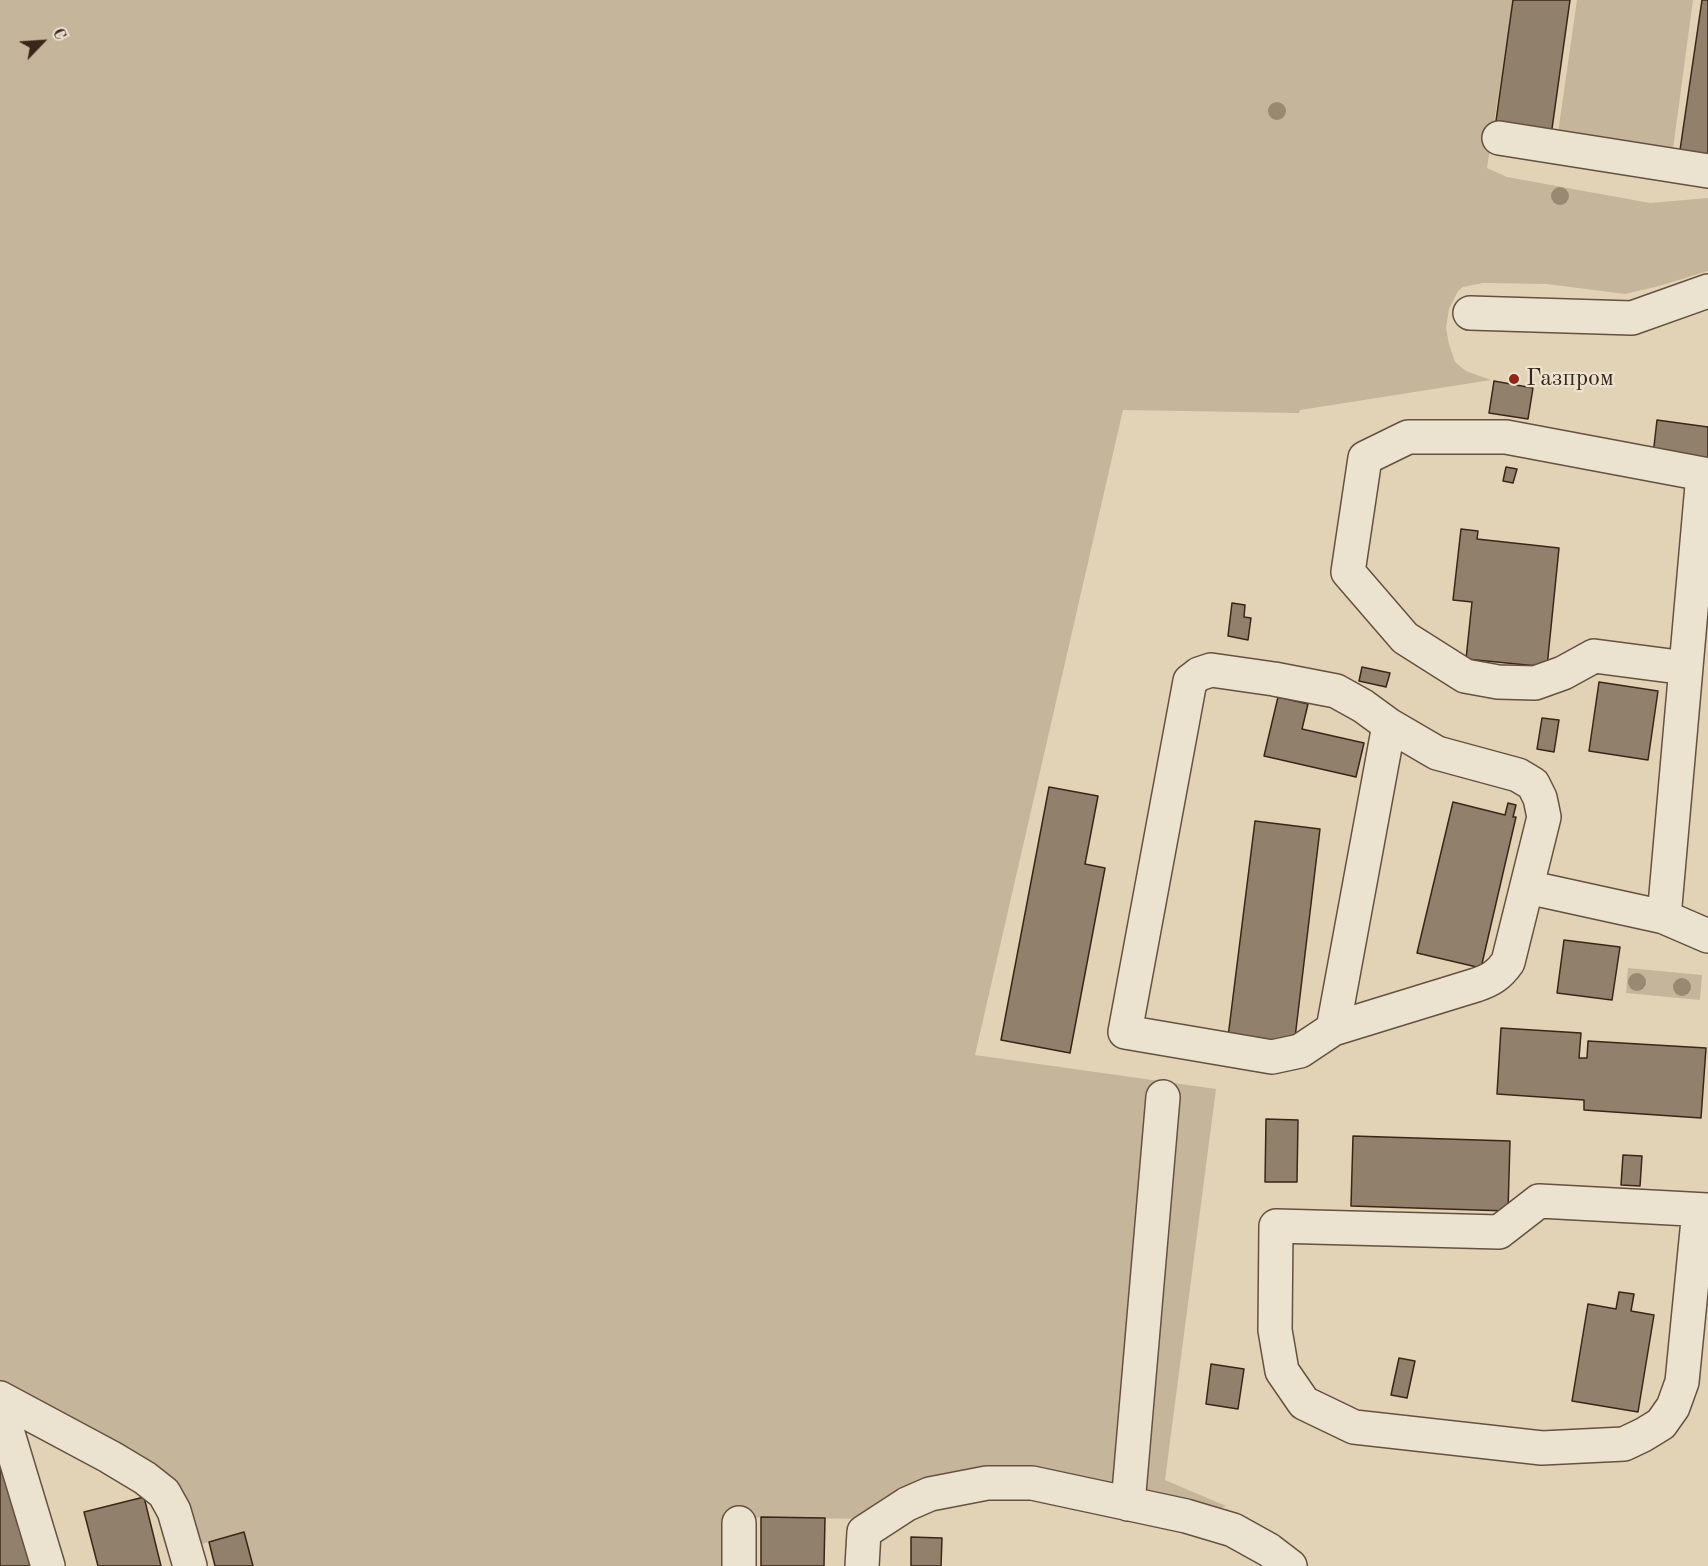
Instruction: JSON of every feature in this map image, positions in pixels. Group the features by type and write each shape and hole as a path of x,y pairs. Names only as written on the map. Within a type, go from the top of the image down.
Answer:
{"lane":[{"path":"1499,138 1708,171"},
{"path":"1470,313 1632,318 1708,291"},
{"path":"1664,917 1686,668 1703,474 1506,437 1408,437 1365,458 1348,572 1405,638 1466,676 1498,682 1535,683 1563,673 1594,657 1686,668"},
{"path":"1211,670 1336,691 1363,706 1389,725 1437,753 1518,775 1533,784 1540,798 1544,817 1508,962 1502,972 1494,978 1333,1029 1300,1051 1272,1057 1125,1032 1190,681 1199,674 1211,670"},
{"path":"1333,1029 1389,725"},
{"path":"1527,887 1664,917 1708,936"},
{"path":"1128,1504 1163,1096"},
{"path":"1539,1201 1703,1210 1682,1382 1674,1407 1661,1424 1624,1444 1542,1448 1354,1427 1304,1403 1282,1371 1275,1330 1276,1226 1499,1232 1539,1201"},
{"path":"0,1398 110,1457 164,1493 174,1511 190,1566"},
{"path":"0,1407 48,1566"},
{"path":"862,1566 864,1532 908,1504 930,1494 987,1483 1032,1483 1186,1516 1233,1530 1269,1550 1290,1566"},
{"path":"739,1523 739,1566"}],"shaded area":[{"path":"0,0 1513,0 1487,168 1507,177 1650,203 1708,198 1708,271 1625,294 1547,284 1483,283 1463,287 1458,291 1449,309 1446,328 1455,362 1466,371 1491,380 1300,410 1299,413 1123,410 975,1055 1216,1089 1165,1480 1226,1506 1207,1515 1050,1471 871,1519 725,1517 723,1566 253,1566 244,1532 198,1545 184,1505 0,1384"},
{"path":"1577,0 1693,0 1673,149 1558,133"},
{"path":"1628,968 1702,975 1700,1000 1626,993"}],"building":[{"path":"1513,0 1570,0 1551,136 1495,128"},
{"path":"1702,0 1708,0 1708,154 1680,150"},
{"path":"1494,381 1533,388 1528,419 1489,413"},
{"path":"1657,420 1708,427 1708,461 1653,455"},
{"path":"1506,467 1517,469 1513,483 1503,481"},
{"path":"1461,529 1478,531 1477,539 1559,548 1547,667 1466,659 1472,602 1453,600"},
{"path":"1232,603 1245,605 1244,617 1251,618 1248,640 1228,636"},
{"path":"1362,667 1390,673 1386,687 1359,681"},
{"path":"1599,682 1658,691 1648,760 1589,751"},
{"path":"1278,697 1308,704 1302,729 1364,743 1356,777 1264,756"},
{"path":"1542,718 1559,720 1554,752 1537,749"},
{"path":"1049,787 1098,796 1085,864 1105,868 1070,1053 1001,1040"},
{"path":"1453,802 1505,815 1508,803 1516,805 1513,817 1516,817 1481,968 1417,953"},
{"path":"1255,821 1320,829 1294,1046 1228,1037"},
{"path":"1564,940 1620,947 1612,1000 1557,993"},
{"path":"1501,1028 1581,1033 1579,1058 1587,1058 1588,1041 1706,1048 1701,1118 1584,1110 1584,1100 1497,1094"},
{"path":"1266,1119 1298,1120 1297,1182 1265,1182"},
{"path":"1353,1136 1510,1141 1508,1211 1351,1206"},
{"path":"1623,1155 1642,1156 1640,1186 1621,1185"},
{"path":"1619,1292 1634,1294 1631,1311 1654,1315 1638,1412 1572,1401 1588,1304 1616,1309"},
{"path":"1399,1358 1415,1361 1407,1398 1391,1395"},
{"path":"1211,1364 1244,1369 1238,1409 1206,1404"},
{"path":"0,1453 31,1566 0,1566"},
{"path":"144,1497 161,1566 98,1566 84,1512"},
{"path":"761,1517 825,1518 824,1566 761,1566"},
{"path":"244,1532 253,1566 215,1566 209,1542"},
{"path":"911,1537 942,1538 941,1566 911,1566"}],"place":[{"name":"Газпром","path":"1514,379"}]}
